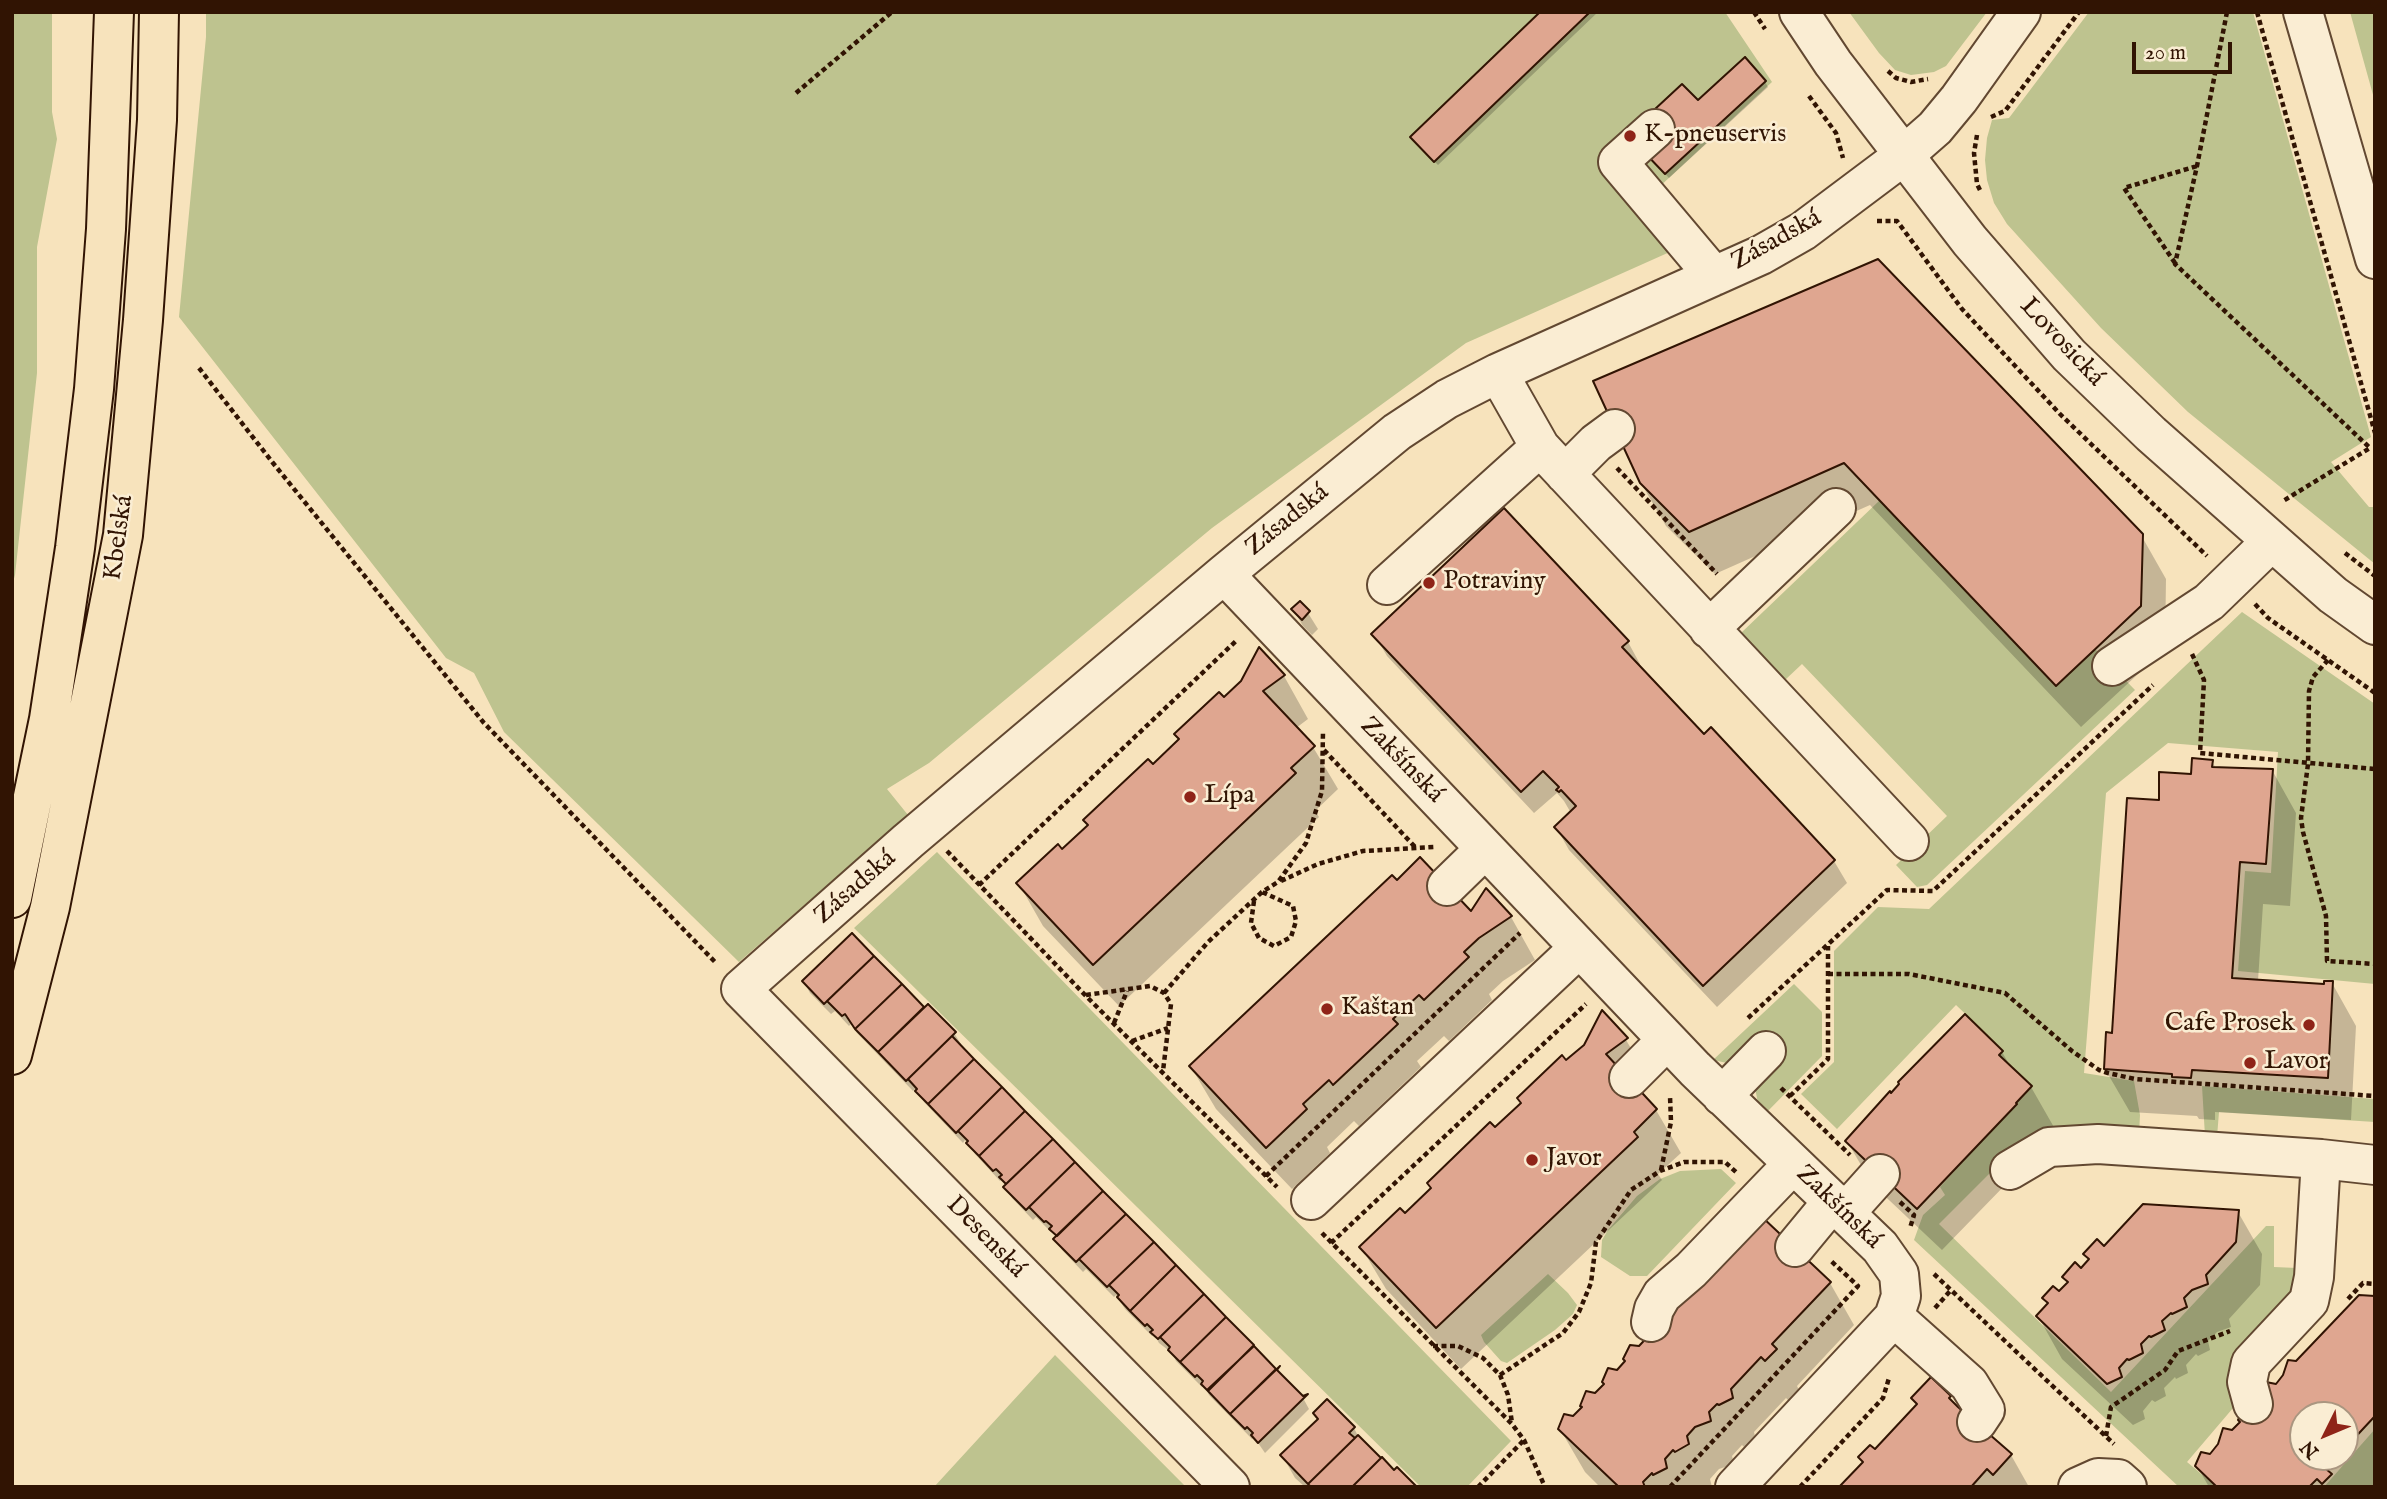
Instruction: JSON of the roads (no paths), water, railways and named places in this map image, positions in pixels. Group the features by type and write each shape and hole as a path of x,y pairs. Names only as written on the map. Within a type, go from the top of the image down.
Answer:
{"highway":[{"name":"Kbelská","path":"12,898 49,719 75,548 94,389 106,229 114,12"},
{"name":"Kbelská","path":"12,1055 50,907 123,536 147,267 157,120 159,12"}],"street":[{"name":"Lovosická","path":"1799,12 1833,64 1903,156 1970,241 2069,355 2151,434 2333,595 2375,625"},
{"name":"Zásadská","path":"741,989 908,841 1397,432 1447,399 1498,373 1761,255 1803,231 1903,156 1935,128 2021,12"},
{"path":"2303,12 2375,259"},
{"path":"1655,129 1618,162 1714,276"},
{"path":"1498,373 1553,460 1909,841"},
{"path":"1387,585 1553,460 1596,443 1615,429"},
{"path":"1710,629 1836,508"},
{"path":"2112,666 2209,602 2272,541"},
{"name":"Zakšínská","path":"1224,574 1667,1040 1880,1247 1899,1274 1901,1296 1894,1317"},
{"path":"1447,886 1485,849"},
{"path":"1303,1206 1579,948"},
{"name":"Desenská","path":"741,989 1230,1487"},
{"path":"1629,1078 1667,1040"},
{"path":"1722,1096 1761,1057"},
{"path":"2010,1170 2049,1147 2098,1144 2375,1165"},
{"path":"2253,1404 2247,1382 2251,1363 2309,1301 2314,1277 2321,1159"},
{"path":"1651,1322 1654,1308 1662,1295 1690,1270 1793,1164"},
{"path":"1799,1241 1878,1177"},
{"path":"1735,1487 1894,1317 1969,1384 1985,1410 1977,1422"},
{"path":"2078,1487 2098,1478 2119,1479 2127,1487"}],"place":[{"name":"K-pneuservis","path":"1630,136"},
{"name":"Potraviny","path":"1429,583"},
{"name":"Lípa","path":"1190,797"},
{"name":"Kaštan","path":"1327,1009"},
{"name":"Cafe Prosek","path":"2309,1025"},
{"name":"Lavor","path":"2250,1063"},
{"name":"Javor","path":"1532,1160"}]}
